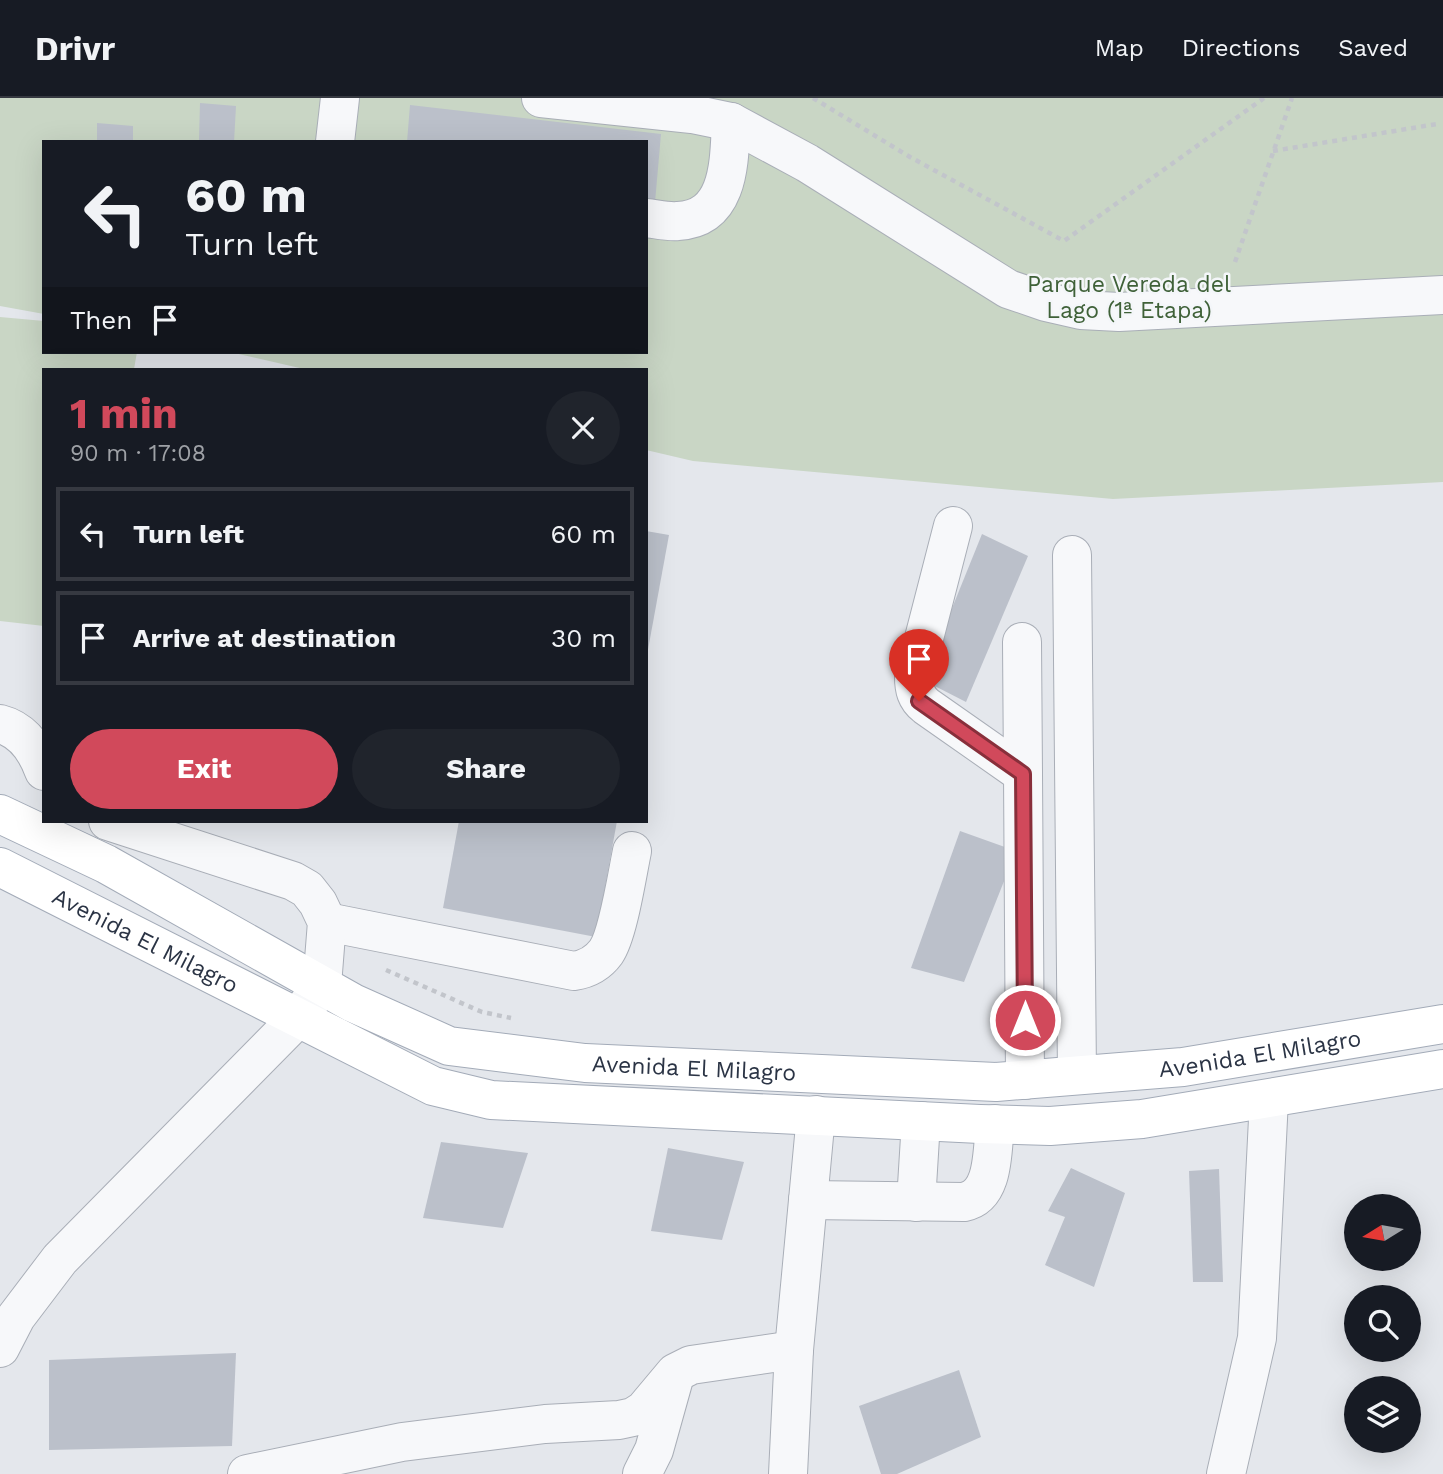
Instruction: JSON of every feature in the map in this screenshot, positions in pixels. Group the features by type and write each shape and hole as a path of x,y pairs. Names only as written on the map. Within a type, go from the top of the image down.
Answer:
{"main road":[{"name":"Avenida El Milagro","path":"0,814 45,828 353,1003 449,1046 584,1063 996,1082 1183,1067 1443,1024"},
{"name":"Avenida El Milagro","path":"0,867 433,1086 491,1100 1050,1126 1142,1119 1443,1069"}],"street":[{"path":"335,140 340,98"},
{"path":"541,98 692,114 731,122 807,163 1008,289 1046,302 1082,310 1119,312 1443,295"},
{"path":"648,218 679,221 693,218 716,201 724,187 728,170 731,122"},
{"path":"953,526 914,677 914,687 919,701 1023,774"},
{"path":"1072,555 1077,1075"},
{"path":"1022,642 1025,1080"},
{"path":"0,724 12,727 28,740 42,767"},
{"path":"0,1348 16,1317 60,1259 297,1019 322,985 327,922 318,903 307,889 293,881 114,823"},
{"path":"327,922 574,971 585,969 597,962 612,942 632,851"},
{"path":"1226,1474 1257,1338 1269,1099"},
{"path":"788,1474 794,1350 816,1115"},
{"path":"916,1202 921,1121"},
{"path":"808,1200 973,1200 987,1185 995,1124"},
{"path":"247,1474 402,1442 545,1424 619,1420 644,1410 676,1373 691,1365 794,1350"},
{"path":"642,1474 654,1450 676,1373"}],"path":[{"path":"813,98 910,158 1064,241 1264,98"},
{"path":"1235,262 1292,98"},
{"path":"1273,150 1437,124"}],"green space":[{"name":"Parque Vereda del Lago (1ª Etapa)","path":"0,98 1443,98 1443,482 1113,499 693,461 648,450 648,368 300,368 239,354 648,354 648,140 42,140 42,314 0,306"},
{"path":"0,317 42,321 42,354 137,354 134,368 42,368 42,626 0,621"}],"building":[{"path":"200,103 236,106 234,140 199,140"},
{"path":"410,105 661,134 654,214 648,213 648,140 407,140"},
{"path":"97,123 133,126 133,140 97,140"},
{"path":"648,531 669,535 648,650"},
{"path":"982,534 1028,556 966,702 923,680"},
{"path":"459,823 617,823 596,937 443,908"},
{"path":"960,831 1016,851 964,982 911,968"},
{"path":"441,1142 528,1153 503,1228 423,1218"},
{"path":"668,1148 744,1162 722,1240 651,1231"},
{"path":"1071,1168 1125,1193 1094,1287 1045,1265 1065,1217 1048,1211"},
{"path":"1219,1169 1223,1282 1193,1282 1189,1171"},
{"path":"236,1353 232,1446 49,1450 49,1360"},
{"path":"959,1370 981,1437 897,1474 881,1474 859,1406"}],"route":[{"path":"919,701 1023,774 1025,1020"}]}
